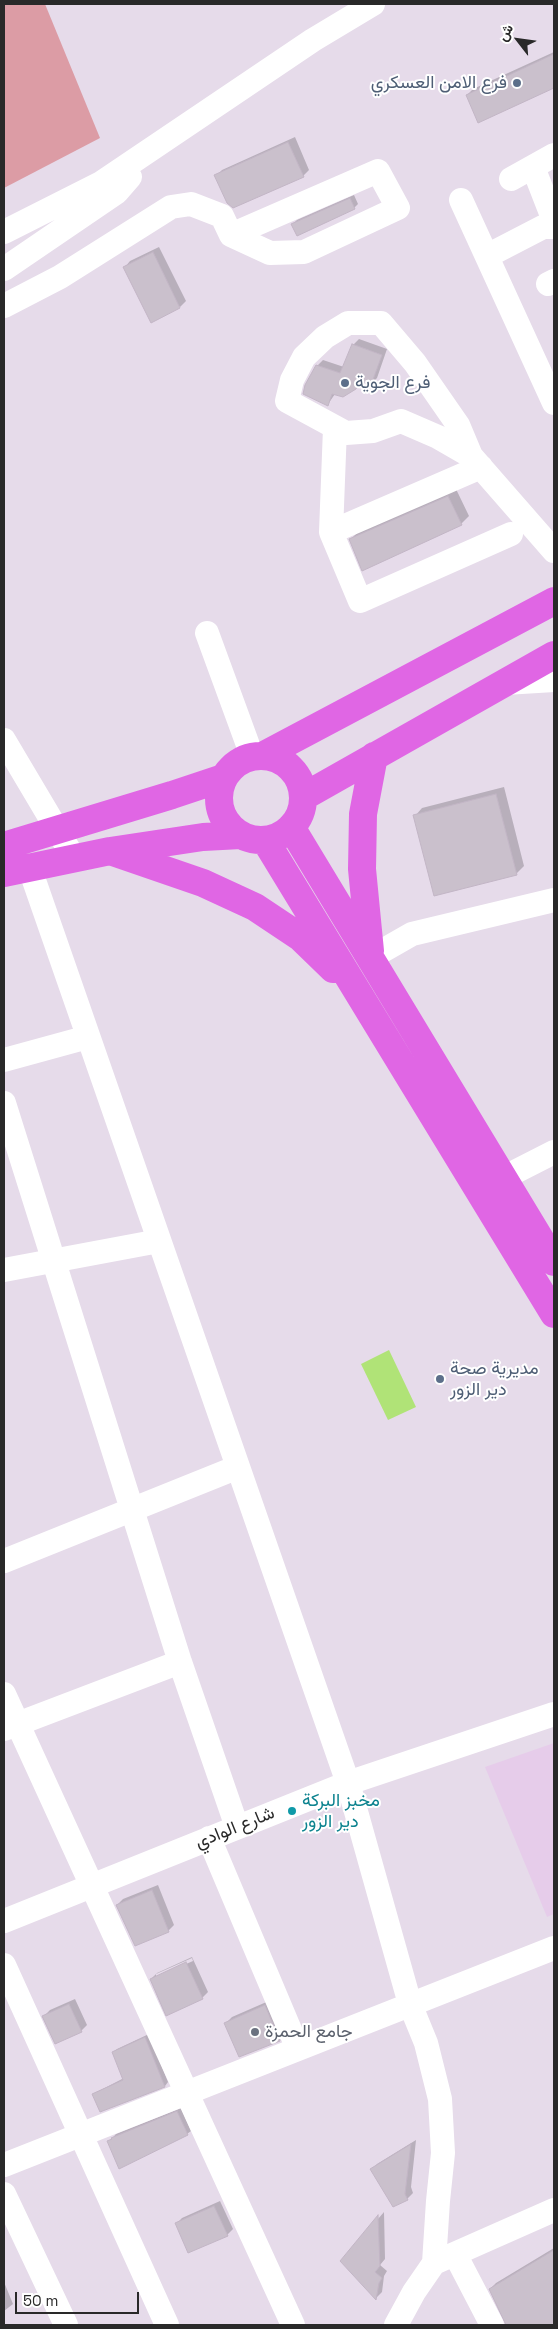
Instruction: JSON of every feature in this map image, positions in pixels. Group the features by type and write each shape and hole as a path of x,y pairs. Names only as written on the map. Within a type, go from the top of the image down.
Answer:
{"main road":[{"path":"554,601 258,755 240,760 230,768 223,778 219,790 218,804 222,816 230,827 253,838 362,998 554,1314"},
{"path":"303,797 554,655"},
{"path":"16,870 110,851 203,837 253,838 279,836 291,827 298,818 303,797 301,784 296,773 287,764 276,758 258,755"},
{"path":"370,958 362,851 363,814 374,756"},
{"path":"4,846 223,778"},
{"path":"291,827 554,1262"},
{"path":"110,851 204,883 254,907 300,937 362,998"}],"street":[{"path":"4,232 101,183 313,40 373,4"},
{"path":"4,269 117,192 160,144"},
{"path":"511,179 554,155"},
{"path":"533,167 554,221"},
{"path":"4,306 60,277 171,207 191,204 222,216 230,235 270,253 304,252 398,208 378,171 230,235"},
{"path":"461,200 554,404"},
{"path":"487,256 543,227 554,227"},
{"path":"476,461 438,437 401,421 373,431 346,433 287,401 292,380 304,357 325,337 348,323 381,323 415,363 458,425 476,461 554,551"},
{"path":"335,428 331,532 360,601 511,534"},
{"path":"331,532 476,461"},
{"path":"207,633 258,755"},
{"path":"504,684 554,680"},
{"path":"4,740 56,831 74,858"},
{"path":"16,870 88,1037 348,1782 410,2004 426,2043 440,2099 443,2153 434,2263 414,2292 396,2325"},
{"path":"370,958 412,934 554,900"},
{"path":"4,1060 88,1037"},
{"path":"4,1103 180,1662 237,1827"},
{"path":"503,1178 554,1152"},
{"path":"4,1270 159,1241"},
{"path":"4,1561 238,1467"},
{"path":"11,1727 180,1662"},
{"path":"4,1694 11,1727 91,1886 293,2325"},
{"name":"شارع الوادي","path":"4,1920 348,1782 554,1714"},
{"path":"209,1838 298,2049"},
{"path":"4,2164 187,2094 554,1948"},
{"path":"4,1965 167,2325"},
{"path":"4,2194 66,2325"},
{"path":"434,2263 554,2210"},
{"path":"456,2254 492,2325"}],"shaded area":[{"path":"4,4 45,4 100,138 4,188"},
{"path":"389,1350 416,1407 388,1420 361,1364"},
{"path":"554,1743 554,1914 547,1917 485,1767"}],"building":[{"path":"554,54 554,88 478,123 466,95"},
{"path":"288,142 304,177 233,208 227,203 214,175"},
{"path":"350,198 355,209 297,236 291,224"},
{"path":"153,252 180,308 151,323 123,267"},
{"path":"352,344 382,355 371,385 359,381 356,389 343,397 332,394 328,406 303,394 305,385 316,365 340,373"},
{"path":"448,496 462,525 362,571 349,539"},
{"path":"496,794 517,875 434,896 413,815"},
{"path":"152,1890 169,1932 135,1946 116,1905"},
{"path":"186,1962 203,1999 166,2016 150,1979"},
{"path":"69,2004 82,2032 55,2044 42,2016"},
{"name":"جامع الحمزة","path":"265,2005 280,2041 239,2057 224,2023"},
{"path":"145,2037 165,2087 100,2112 92,2094 123,2080 112,2052"},
{"path":"177,2111 188,2135 119,2169 107,2141"},
{"path":"411,2144 405,2194 408,2200 393,2207 370,2169"},
{"path":"214,2206 228,2236 188,2253 175,2223"},
{"path":"378,2215 380,2266 375,2272 382,2278 379,2283 376,2300 340,2261"},
{"path":"554,2250 554,2325 506,2325 489,2289"}],"place":[{"name":"فرع الامن العسكري","path":"517,83"},
{"name":"فرع الجوية","path":"345,383"},
{"name":"مديرية صحة دير الزور","path":"440,1379"},
{"name":"مخبز البركة دير الزور","path":"292,1811"},
{"name":"جامع الحمزة","path":"255,2032"}]}
